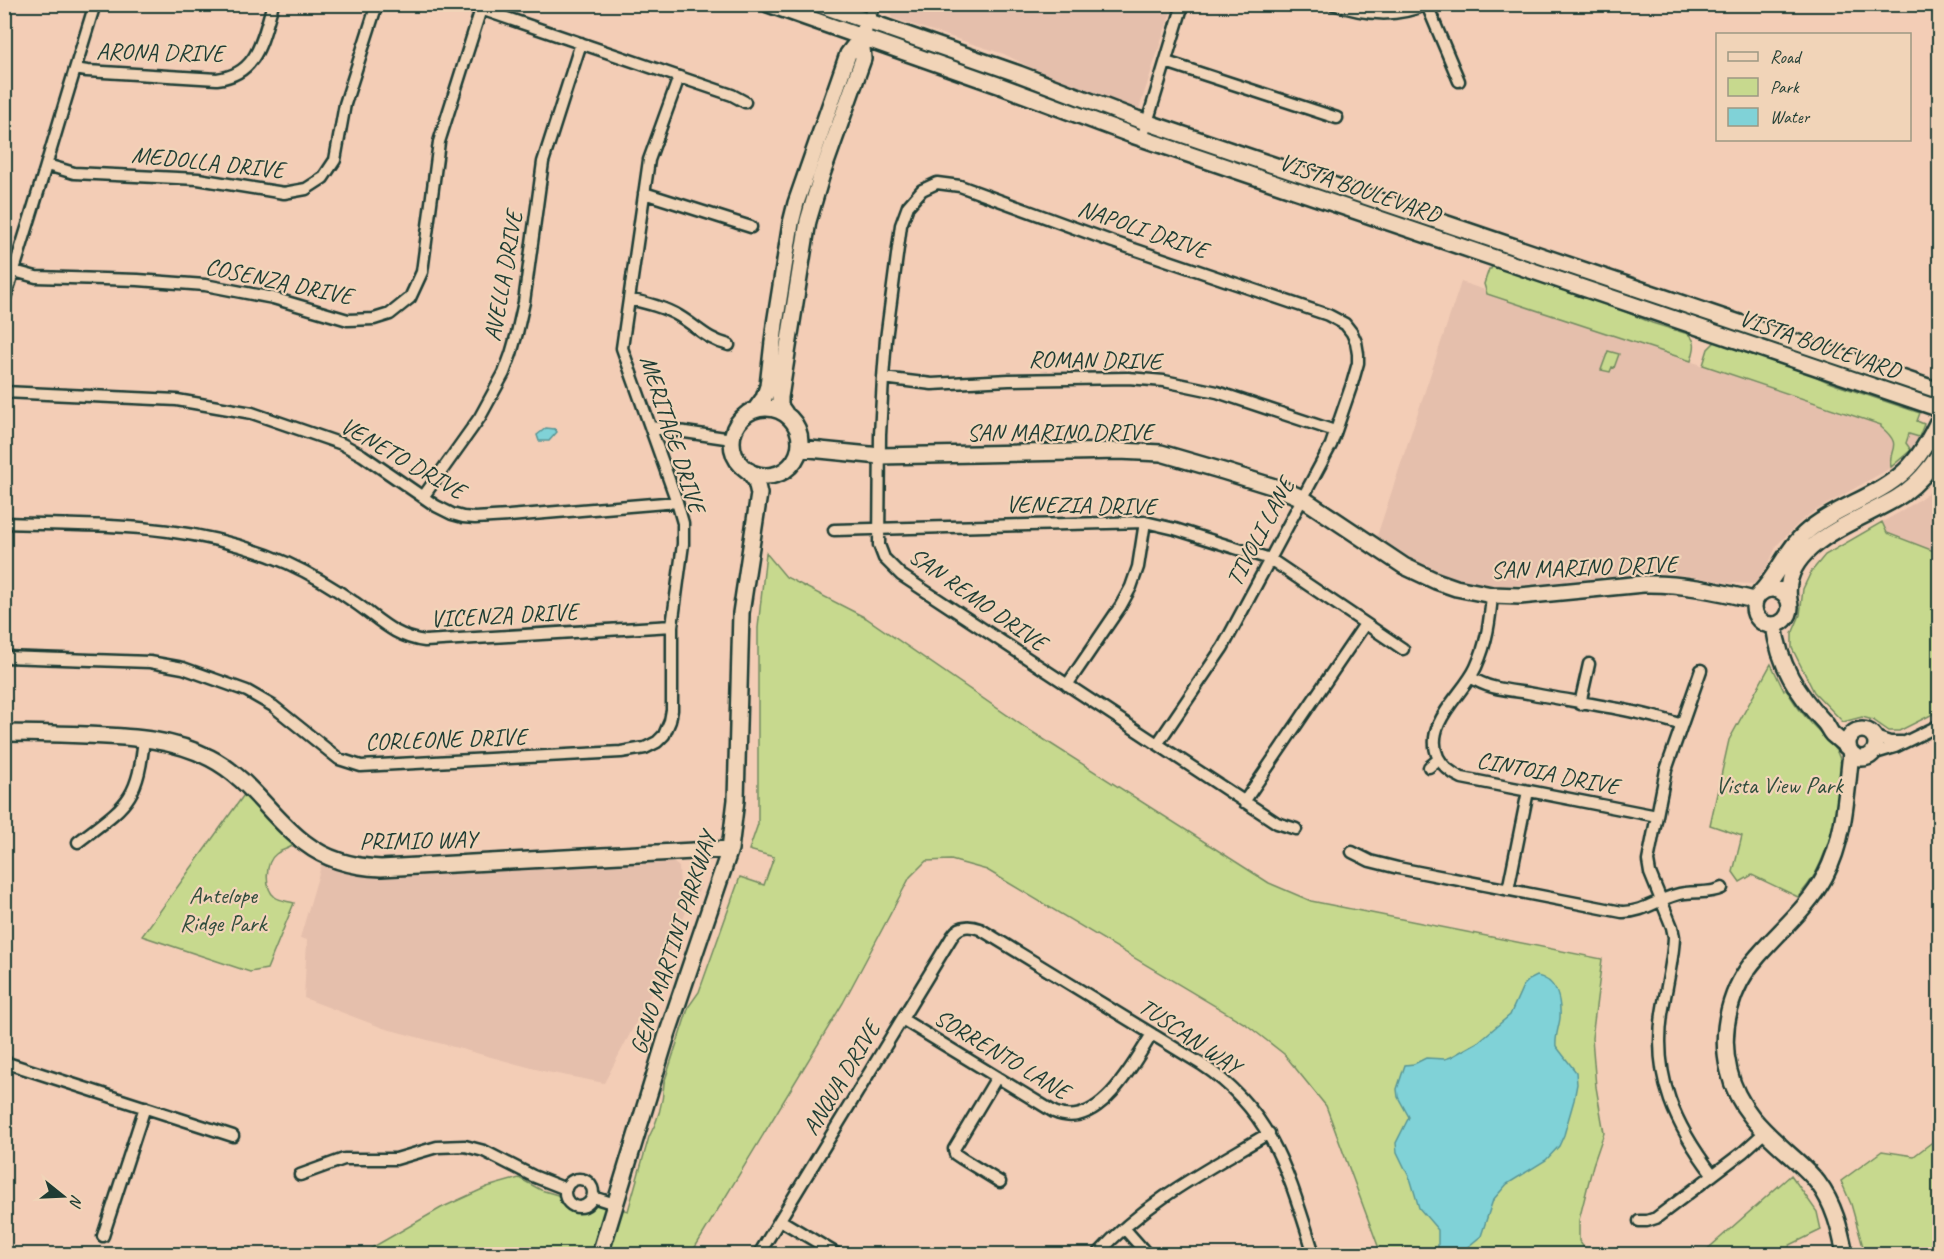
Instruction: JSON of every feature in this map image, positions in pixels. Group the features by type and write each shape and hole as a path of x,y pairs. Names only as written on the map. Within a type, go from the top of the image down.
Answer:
{"street":[{"path":"4,302 95,4"},
{"name":"ARONA DRIVE","path":"75,69 227,78 251,62 256,54 273,4"},
{"name":"MEDOLLA DRIVE","path":"47,165 74,173 198,179 284,192 306,189 323,178 335,160 345,104 377,4"},
{"path":"466,4 732,95 745,102"},
{"name":"VISTA BOULEVARD","path":"768,4 1024,94 1142,139 1940,409"},
{"name":"VISTA BOULEVARD","path":"818,4 990,63 1147,123 1940,391"},
{"path":"759,494 757,484 733,450 732,439 742,419 756,409 764,398 768,386 791,223 796,203 848,54 861,37 875,4"},
{"path":"1142,139 1183,4"},
{"path":"1333,4 1356,12 1387,14 1405,12 1428,5 1459,81"},
{"name":"COSENZA DRIVE","path":"14,271 36,277 138,280 205,285 273,298 348,320 374,320 390,314 410,298 422,272 439,142 481,9"},
{"path":"759,494 766,482 793,464 800,448 800,436 796,425 780,405 780,397 808,221 863,59 861,37"},
{"name":"AVELLA DRIVE","path":"423,497 480,417 504,373 511,354 524,302 543,162 581,44"},
{"path":"1166,62 1337,118"},
{"name":"MERITAGE DRIVE","path":"662,737 668,728 672,710 672,626 683,544 683,523 622,348 649,160 679,77"},
{"name":"NAPOLI DRIVE","path":"922,189 937,183 960,186 1113,242 1328,315 1347,327"},
{"name":"SAN REMO DRIVE","path":"922,189 908,206 901,225 886,339 879,528 879,545 884,558 901,575 1244,802 1277,823 1296,830"},
{"path":"644,193 751,227"},
{"path":"629,299 659,307 678,316 714,341 729,345"},
{"name":"TIVOLI LANE","path":"1158,743 1222,646 1331,445 1358,363 1356,342 1347,327"},
{"name":"ROMAN DRIVE","path":"883,378 932,384 1128,378 1164,381 1217,392 1335,431"},
{"name":"VENETO DRIVE","path":"4,392 167,399 252,412 342,444 452,514 475,518 677,502"},
{"path":"756,409 775,409 785,413"},
{"path":"1940,417 1926,445 1906,470 1886,485 1803,534 1789,550 1773,579 1757,596 1754,610 1757,616 1766,623 1774,625 1783,622 1791,609 1788,589 1794,568 1811,547 1832,532 1901,495 1922,476 1940,453"},
{"path":"651,427 732,439"},
{"name":"SAN MARINO DRIVE","path":"800,448 880,456 1119,451 1161,453 1233,474 1302,498 1415,572 1456,588 1492,595 1520,596 1661,584 1757,596"},
{"path":"749,471 760,476 774,476"},
{"name":"GENO MARTINI PARKWAY","path":"600,1254 666,1038 730,849 736,800 741,605 759,494"},
{"path":"1067,685 1131,587 1138,567 1145,522"},
{"name":"VENEZIA DRIVE","path":"834,530 1145,522 1175,529 1270,559 1403,649"},
{"name":"VICENZA DRIVE","path":"4,523 151,528 199,535 236,544 263,553 315,577 392,630 413,639 425,641 672,626"},
{"path":"1757,596 1766,590 1774,590 1785,595 1789,600"},
{"path":"1428,766 1439,759 1435,741 1443,716 1471,677 1480,659 1487,636 1492,595"},
{"path":"1244,802 1365,624"},
{"path":"1774,625 1780,656 1791,679 1808,705 1832,733 1860,758 1895,747 1940,726"},
{"name":"CORLEONE DRIVE","path":"4,657 150,663 183,668 247,691 273,706 339,759 361,766 621,752 645,748 662,737"},
{"path":"1580,704 1588,664"},
{"path":"1701,670 1666,770 1648,866 1674,937 1661,1021 1661,1054 1665,1084 1682,1129 1713,1174"},
{"path":"1471,677 1488,686 1647,714 1682,725"},
{"path":"1827,725 1855,732 1866,730 1875,737 1890,742 1902,742"},
{"path":"1845,811 1849,739 1855,732"},
{"name":"PRIMIO WAY","path":"4,733 144,738 189,749 219,763 250,788 305,843 333,859 362,867 381,868 730,849"},
{"path":"1845,1254 1834,1212 1819,1184 1765,1132 1744,1106 1731,1081 1725,1052 1725,1034 1728,1015 1736,991 1752,962 1803,909 1821,884 1833,860 1845,811 1860,772 1876,748 1875,737"},
{"path":"78,842 120,809 131,795 139,776 144,738"},
{"name":"CINTOIA DRIVE","path":"1439,759 1447,769 1462,778 1657,816"},
{"path":"1509,890 1528,791"},
{"path":"1352,852 1370,861 1398,868 1622,912 1637,911 1685,892 1707,893 1722,888"},
{"name":"ANQUA DRIVE","path":"759,1254 961,922"},
{"name":"TUSCAN WAY","path":"961,922 980,929 1224,1079 1245,1100 1269,1133 1282,1161 1314,1254"},
{"name":"SORRENTO LANE","path":"902,1019 1054,1112 1072,1119 1096,1106 1116,1089 1152,1034"},
{"path":"4,1062 233,1136"},
{"path":"997,1077 956,1143 952,1156 1000,1182"},
{"path":"103,1236 145,1107"},
{"path":"1639,1221 1656,1218 1765,1132"},
{"path":"1098,1254 1124,1228 1170,1192 1269,1133"},
{"path":"300,1175 344,1159 396,1159 437,1147 465,1146 489,1153 533,1176 566,1189"},
{"path":"582,1180 591,1186 593,1197 586,1206 575,1207 567,1200 566,1189 571,1182 582,1180"},
{"path":"593,1197 615,1204"},
{"path":"780,1220 837,1254"},
{"path":"1124,1228 1148,1254"}],"shaded area":[{"path":"888,5 1173,5 1139,109 1129,110 1039,72 1004,54 892,18"},
{"path":"1461,282 1488,291 1487,294 1919,437 1911,450 1887,470 1801,521 1777,545 1759,580 1753,584 1729,583 1661,573 1521,585 1494,585 1461,580 1443,574 1412,559 1377,536"},
{"path":"1939,479 1939,553 1886,533 1882,522 1931,491"},
{"path":"668,859 669,862 679,867 680,885 701,884 686,912 650,996 604,1083 547,1072 383,1028 304,998 307,940 300,938 322,863 355,875 378,877"}],"green space":[{"path":"1492,265 1586,295 1652,323 1688,334 1694,343 1691,361 1487,294 1484,284"},
{"path":"1716,341 1788,363 1828,382 1920,413 1917,421 1924,424 1919,437 1909,434 1906,443 1911,450 1891,467 1894,443 1881,425 1703,365 1708,349"},
{"path":"1608,351 1619,354 1610,372 1601,370"},
{"path":"1882,522 1887,533 1939,553 1939,711 1899,731 1889,731 1873,720 1862,717 1843,722 1814,692 1792,648 1792,634 1800,615 1803,589 1811,572 1825,555"},
{"path":"766,553 786,577 866,618 1026,728 1269,883 1311,901 1602,959 1592,1038 1596,1087 1604,1133 1579,1220 1579,1241 1589,1254 1381,1254 1326,1106 1284,1054 1247,1025 987,870 951,860 926,861 910,877 843,1003 691,1254 361,1254 441,1208 487,1187 519,1178 541,1190 561,1196 571,1209 579,1211 584,1209 593,1200 628,1211 649,1137 660,1111 664,1083 689,1006 699,992 740,877 764,885 774,857 749,850 758,824 758,628"},
{"name":"Vista View Park","path":"1771,664 1784,691 1786,689 1808,719 1835,746 1842,773 1838,808 1828,843 1815,874 1798,897 1752,875 1740,882 1733,872 1742,836 1710,825 1729,740"},
{"name":"Antelope Ridge Park","path":"246,792 295,843 272,858 267,876 269,888 275,897 294,903 267,969 250,972 142,936"},
{"path":"1939,1137 1939,1254 1865,1254 1851,1204 1841,1181 1882,1151 1914,1156"},
{"path":"1791,1175 1817,1212 1821,1230 1790,1245 1785,1254 1702,1254"}],"water":[{"path":"546,428 555,429 557,432 549,441 539,441 537,435"},
{"path":"1537,976 1549,982 1556,992 1560,1018 1556,1046 1576,1072 1577,1084 1574,1100 1564,1135 1559,1146 1546,1160 1507,1184 1493,1200 1481,1236 1464,1250 1464,1254 1438,1254 1438,1230 1419,1208 1411,1181 1397,1152 1396,1143 1409,1117 1398,1097 1397,1089 1405,1065 1414,1064 1426,1058 1445,1059 1478,1042 1510,1015 1523,986"}]}
